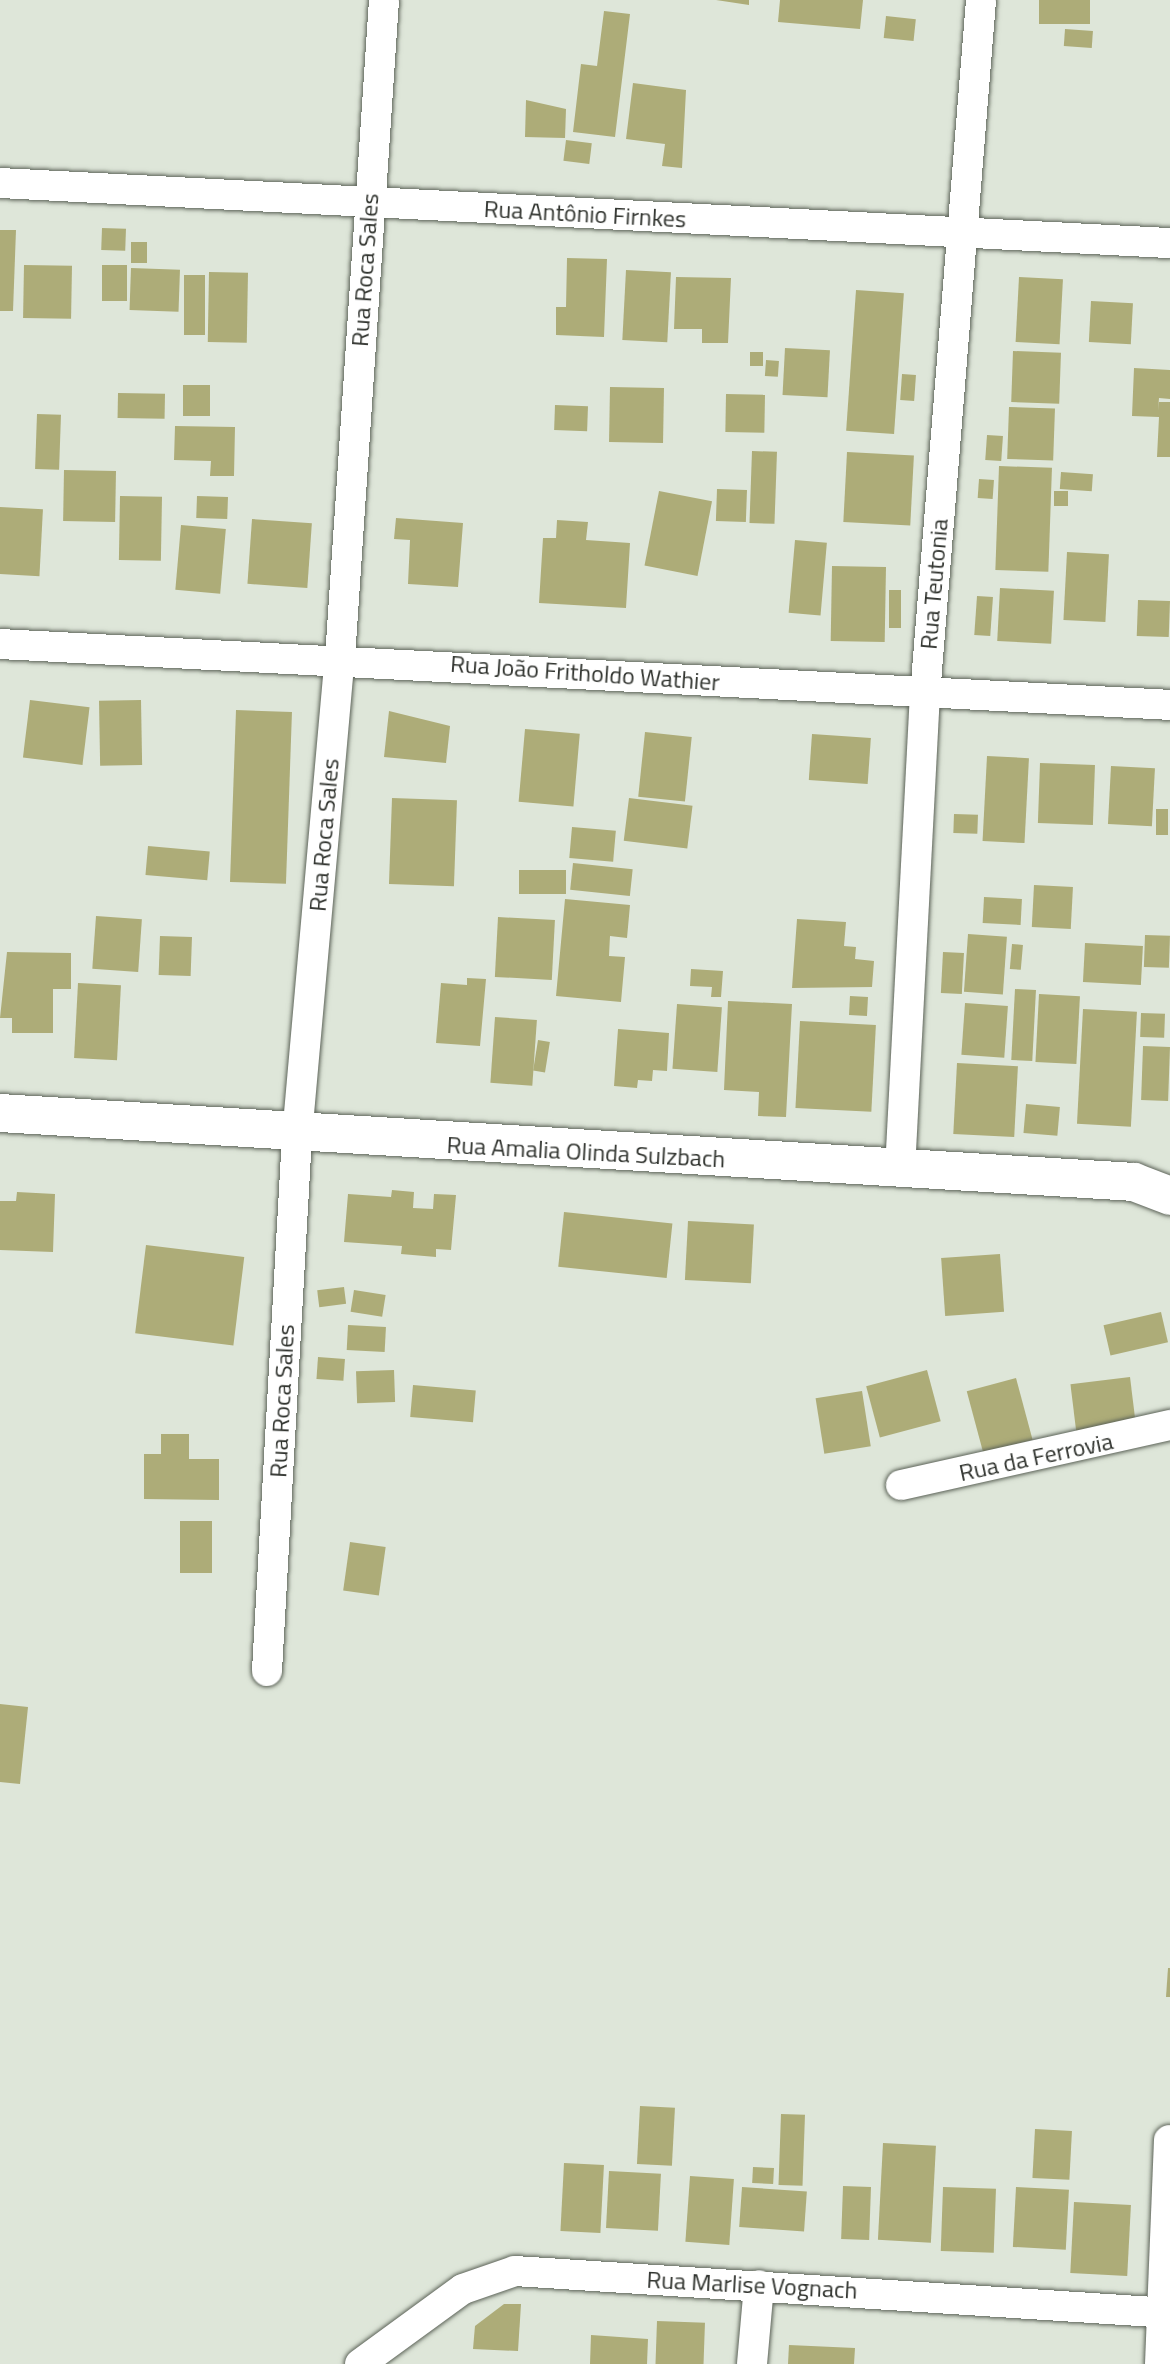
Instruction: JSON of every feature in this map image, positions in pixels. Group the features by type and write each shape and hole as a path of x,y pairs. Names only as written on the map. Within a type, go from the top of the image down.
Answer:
{"street":[{"name":"Rua Roca Sales","path":"267,1671 297,1136 340,657 384,0"},
{"name":"Rua Teutonia","path":"900,1170 925,695 981,0"},
{"name":"Rua Antônio Firnkes","path":"0,183 1170,243"},
{"name":"Rua João Fritholdo Wathier","path":"0,644 340,657 925,695 1170,705"},
{"name":"Rua Amalia Olinda Sulzbach","path":"0,1113 297,1136 1134,1182 1170,1196"},
{"name":"Rua da Ferrovia","path":"901,1485 1170,1425"},
{"path":"1160,2364 1166,2312 1168,2140"},
{"name":"Rua Marlise Vognach","path":"360,2364 463,2289 515,2271 1166,2312"},
{"path":"752,2364 759,2285"}],"building":[{"path":"716,0 749,0 749,5"},
{"path":"780,0 863,0 860,29 778,22"},
{"path":"1039,0 1090,0 1090,24 1039,24"},
{"path":"604,11 630,14 615,137 573,132 581,64 597,66"},
{"path":"886,16 916,19 914,41 884,38"},
{"path":"1065,29 1093,31 1092,48 1064,46"},
{"path":"633,83 686,90 682,168 662,166 665,144 626,139"},
{"path":"526,100 566,109 565,138 525,137"},
{"path":"566,140 592,143 589,164 563,161"},
{"path":"102,228 126,229 125,251 101,250"},
{"path":"0,230 16,230 13,311 0,311"},
{"path":"131,242 147,242 147,263 131,263"},
{"path":"567,258 607,259 604,337 556,335 556,307 566,307"},
{"path":"24,265 72,266 71,319 23,318"},
{"path":"102,265 127,265 127,301 102,301"},
{"path":"131,268 180,270 179,312 130,310"},
{"path":"626,270 671,272 667,342 622,340"},
{"path":"209,272 248,273 247,343 208,342"},
{"path":"184,275 205,275 205,335 184,335"},
{"path":"676,277 731,278 728,343 702,343 702,329 674,329"},
{"path":"1019,277 1063,279 1060,344 1016,342"},
{"path":"856,290 904,293 894,434 846,431"},
{"path":"1091,301 1133,303 1131,344 1089,342"},
{"path":"785,348 830,350 827,397 783,395"},
{"path":"1013,351 1061,353 1059,404 1011,402"},
{"path":"750,352 763,352 763,366 750,366"},
{"path":"766,360 779,361 778,377 765,376"},
{"path":"1134,368 1170,370 1170,399 1159,398 1158,411 1159,402 1170,402 1170,457 1157,457 1159,417 1132,416"},
{"path":"902,374 916,375 914,401 900,400"},
{"path":"183,385 210,385 210,416 183,416"},
{"path":"610,387 664,388 663,443 609,442"},
{"path":"118,393 165,394 165,419 118,418"},
{"path":"726,394 765,395 764,433 725,432"},
{"path":"555,405 588,406 587,431 554,430"},
{"path":"1009,407 1055,409 1053,461 1007,459"},
{"path":"37,414 61,415 59,470 35,469"},
{"path":"175,426 235,427 234,476 210,476 211,461 174,460"},
{"path":"987,435 1003,436 1001,461 985,460"},
{"path":"752,451 777,452 774,524 749,523"},
{"path":"847,452 914,456 910,525 843,522"},
{"path":"999,466 1052,468 1048,572 995,570"},
{"path":"64,470 116,471 115,522 63,521"},
{"path":"1061,472 1093,474 1092,491 1060,489"},
{"path":"979,479 994,480 993,499 978,498"},
{"path":"717,489 747,490 746,522 716,521"},
{"path":"659,491 712,501 698,576 644,566"},
{"path":"1054,491 1068,491 1068,506 1054,506"},
{"path":"120,496 162,497 161,561 119,560"},
{"path":"197,496 228,497 227,519 196,518"},
{"path":"0,507 43,509 39,576 0,574"},
{"path":"396,518 463,523 458,587 408,584 410,540 394,539"},
{"path":"252,519 312,523 307,588 247,584"},
{"path":"557,520 588,522 586,540 630,543 626,608 539,603 543,538 556,538"},
{"path":"181,525 226,529 220,594 175,590"},
{"path":"795,540 827,543 821,616 789,613"},
{"path":"1067,552 1109,554 1105,622 1063,620"},
{"path":"832,566 886,567 885,642 831,641"},
{"path":"1000,588 1054,591 1051,644 997,641"},
{"path":"889,590 901,590 901,628 889,628"},
{"path":"977,596 993,597 990,636 974,635"},
{"path":"1138,600 1170,601 1169,637 1137,636"},
{"path":"30,700 90,707 82,765 23,758"},
{"path":"141,700 142,765 100,766 99,701"},
{"path":"236,710 292,712 286,884 230,882"},
{"path":"389,711 450,726 446,763 384,757"},
{"path":"525,729 580,734 573,807 519,802"},
{"path":"645,732 692,737 685,802 638,797"},
{"path":"812,734 871,738 868,784 809,780"},
{"path":"987,756 1029,758 1024,843 983,841"},
{"path":"1040,763 1095,765 1093,825 1038,823"},
{"path":"1111,766 1155,768 1152,826 1108,824"},
{"path":"392,798 457,800 454,886 389,884"},
{"path":"629,798 693,806 687,848 624,841"},
{"path":"1156,809 1168,809 1168,835 1156,835"},
{"path":"954,814 978,815 977,834 953,833"},
{"path":"572,827 616,831 613,862 569,858"},
{"path":"148,846 210,851 207,880 145,875"},
{"path":"573,863 633,869 630,896 570,890"},
{"path":"519,870 566,870 566,894 519,894"},
{"path":"1034,885 1073,887 1071,929 1032,927"},
{"path":"984,897 1022,899 1021,925 983,923"},
{"path":"565,899 630,905 627,938 610,936 609,956 625,957 621,1002 556,996"},
{"path":"96,916 142,919 138,972 92,969"},
{"path":"498,917 555,920 552,980 495,977"},
{"path":"797,919 846,922 844,946 856,947 855,959 874,961 872,987 792,988"},
{"path":"968,934 1007,937 1003,995 964,992"},
{"path":"1145,935 1170,936 1169,968 1144,967"},
{"path":"160,936 192,937 191,976 159,975"},
{"path":"1085,943 1143,946 1141,985 1083,982"},
{"path":"1012,944 1023,945 1021,970 1010,969"},
{"path":"7,952 71,953 71,989 53,989 53,1033 12,1033 12,1018 0,1018"},
{"path":"943,952 964,953 962,994 941,993"},
{"path":"691,969 723,971 721,997 711,997 712,987 690,986"},
{"path":"467,978 486,979 480,1046 436,1043 441,983 467,985"},
{"path":"78,983 121,985 117,1060 74,1058"},
{"path":"1015,989 1036,990 1032,1061 1011,1060"},
{"path":"1039,994 1080,996 1076,1064 1035,1062"},
{"path":"850,996 868,997 867,1016 849,1015"},
{"path":"728,1001 792,1004 786,1117 758,1116 759,1092 724,1090"},
{"path":"965,1003 1008,1006 1004,1058 961,1055"},
{"path":"677,1004 722,1007 717,1072 672,1069"},
{"path":"1083,1009 1137,1012 1131,1127 1077,1124"},
{"path":"1141,1013 1165,1014 1164,1038 1140,1037"},
{"path":"495,1017 537,1020 532,1086 490,1083"},
{"path":"800,1021 876,1025 871,1112 795,1108"},
{"path":"618,1029 669,1033 667,1071 653,1070 652,1081 638,1080 637,1088 614,1086"},
{"path":"538,1040 550,1042 545,1072 533,1071"},
{"path":"1143,1046 1170,1047 1168,1101 1141,1100"},
{"path":"957,1063 1018,1066 1014,1137 953,1134"},
{"path":"1026,1104 1060,1107 1057,1136 1023,1133"},
{"path":"392,1190 414,1192 413,1208 433,1209 434,1194 456,1195 451,1250 436,1249 436,1257 401,1254 402,1246 344,1242 348,1194 391,1197"},
{"path":"17,1192 55,1194 53,1252 0,1250 0,1201 16,1201"},
{"path":"564,1212 672,1223 667,1278 558,1267"},
{"path":"688,1221 754,1224 751,1283 685,1280"},
{"path":"146,1245 244,1257 233,1345 135,1333"},
{"path":"1000,1254 1004,1312 945,1316 941,1258"},
{"path":"344,1287 346,1304 319,1307 317,1290"},
{"path":"354,1290 386,1295 382,1317 351,1312"},
{"path":"1161,1312 1168,1342 1110,1355 1104,1325"},
{"path":"348,1325 386,1327 385,1352 347,1350"},
{"path":"318,1357 345,1359 343,1381 316,1379"},
{"path":"394,1370 395,1402 357,1403 356,1371"},
{"path":"927,1370 941,1421 880,1437 866,1386"},
{"path":"1130,1377 1136,1425 1076,1432 1070,1384"},
{"path":"1016,1378 1033,1440 983,1453 967,1391"},
{"path":"413,1385 476,1390 473,1422 410,1417"},
{"path":"862,1391 871,1446 824,1454 816,1398"},
{"path":"161,1434 189,1434 189,1459 219,1459 219,1500 144,1499 144,1454 161,1454"},
{"path":"180,1521 212,1521 212,1573 180,1573"},
{"path":"350,1542 386,1547 379,1596 343,1591"},
{"path":"0,1704 28,1707 20,1784 0,1782"},
{"path":"1168,1968 1170,1997 1166,1997"},
{"path":"640,2106 675,2108 672,2166 637,2164"},
{"path":"781,2114 805,2115 803,2186 779,2185"},
{"path":"1035,2129 1072,2131 1069,2180 1032,2178"},
{"path":"883,2143 936,2146 931,2243 878,2240"},
{"path":"564,2163 604,2165 600,2233 560,2231"},
{"path":"753,2167 774,2168 773,2184 752,2183"},
{"path":"609,2171 661,2174 658,2231 606,2228"},
{"path":"690,2176 734,2179 729,2245 685,2242"},
{"path":"843,2186 871,2187 869,2240 841,2239"},
{"path":"742,2187 807,2192 804,2231 739,2227"},
{"path":"943,2187 996,2189 994,2253 941,2251"},
{"path":"1016,2187 1069,2190 1066,2250 1013,2247"},
{"path":"1074,2202 1131,2205 1127,2276 1070,2273"},
{"path":"504,2304 521,2304 518,2351 473,2349 475,2326"},
{"path":"657,2321 705,2323 704,2364 655,2364"},
{"path":"591,2335 648,2339 647,2364 590,2364"},
{"path":"789,2345 855,2348 854,2364 788,2364"}]}
